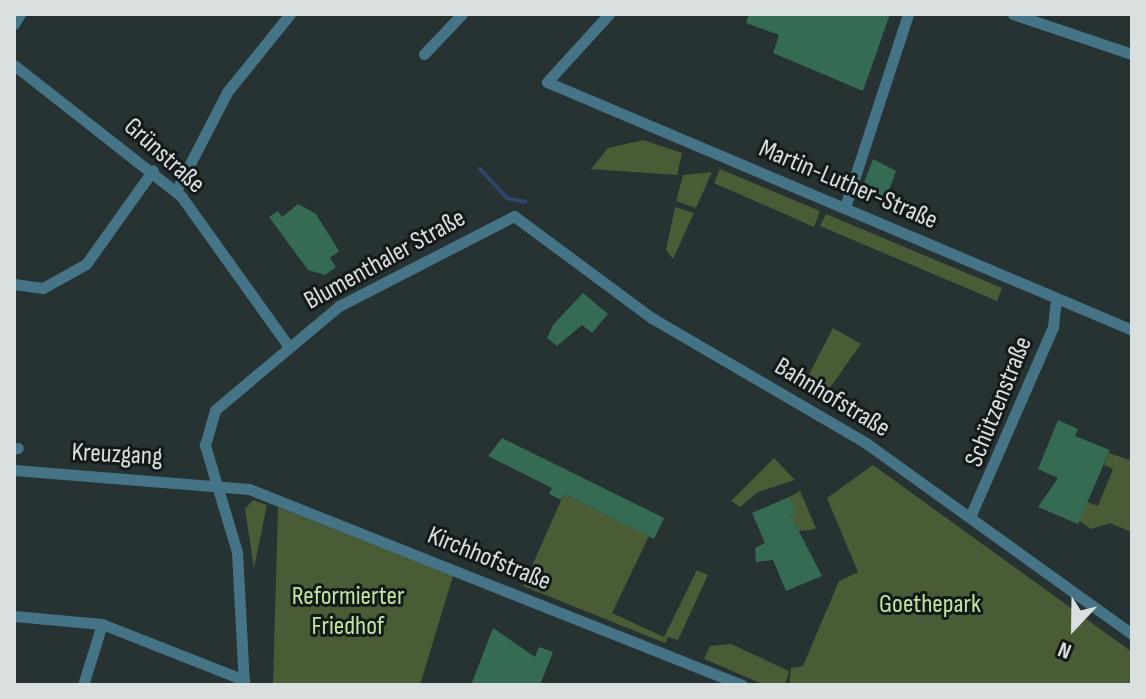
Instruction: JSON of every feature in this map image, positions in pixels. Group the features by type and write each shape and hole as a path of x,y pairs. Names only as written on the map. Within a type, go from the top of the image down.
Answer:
{"street":[{"path":"14,24 20,14"},
{"path":"176,191 227,92 290,14"},
{"path":"424,54 462,14"},
{"name":"Martin-Luther-Straße","path":"609,14 547,82 1132,330"},
{"path":"845,207 908,14"},
{"path":"1013,14 1132,54"},
{"name":"Grünstraße","path":"14,65 153,170 176,191 287,344"},
{"path":"14,284 43,288 86,264 153,170"},
{"name":"Blumenthaler Straße","path":"244,682 240,573 205,445 210,419 287,344 350,300 503,219"},
{"name":"Bahnhofstraße","path":"503,219 525,220 652,318 843,427 1132,634"},
{"name":"Schützenstraße","path":"970,517 1053,327 1056,299"},
{"name":"Kreuzgang","path":"14,470 217,482"},
{"name":"Kirchhofstraße","path":"217,482 290,503 742,685"},
{"path":"14,616 102,624 244,682"},
{"path":"83,685 102,624"}],"green space":[{"path":"643,140 682,153 677,175 591,169 608,148"},
{"path":"720,169 820,211 814,227 714,183"},
{"path":"712,172 696,208 676,201 683,175"},
{"path":"675,207 694,213 673,259 666,250"},
{"path":"826,214 1002,288 997,301 820,226"},
{"path":"833,328 861,344 824,396 804,384"},
{"path":"1109,453 1132,461 1132,532 1110,523 1091,529 1079,521 1087,502 1098,506 1113,469 1104,465"},
{"path":"774,458 795,480 758,492 740,507 731,501"},
{"name":"Goethepark","path":"873,465 1132,652 1132,685 789,685 791,668 803,666 839,581 858,572 827,498"},
{"path":"800,491 816,528 811,530 797,531 791,516 789,497"},
{"path":"564,494 649,536 612,613 664,637 697,570 708,575 678,640 668,637 665,643 523,586"},
{"path":"253,500 267,505 254,568 245,509"},
{"name":"Reformierter Friedhof","path":"278,507 453,576 420,685 273,685"},
{"path":"731,644 789,671 785,685 765,685 704,659 710,646"}],"building":[{"path":"749,14 890,14 863,91 773,53 779,35 746,23"},
{"path":"873,159 896,171 886,198 862,188"},
{"path":"298,204 316,214 339,251 330,258 336,267 325,275 308,270 269,217 278,211 282,217"},
{"path":"583,293 608,314 592,333 582,325 557,346 547,338 553,325"},
{"path":"1058,420 1078,429 1075,436 1110,450 1078,524 1038,507 1058,478 1038,469"},
{"path":"502,438 664,518 654,539 564,494 561,500 549,494 552,488 488,456"},
{"path":"789,497 796,513 791,516 822,576 786,591 773,560 756,562 755,548 765,543 752,513"},
{"path":"493,628 535,657 539,647 553,652 540,685 471,685"}],"waterway":[{"path":"480,169 507,198 526,202"}]}
